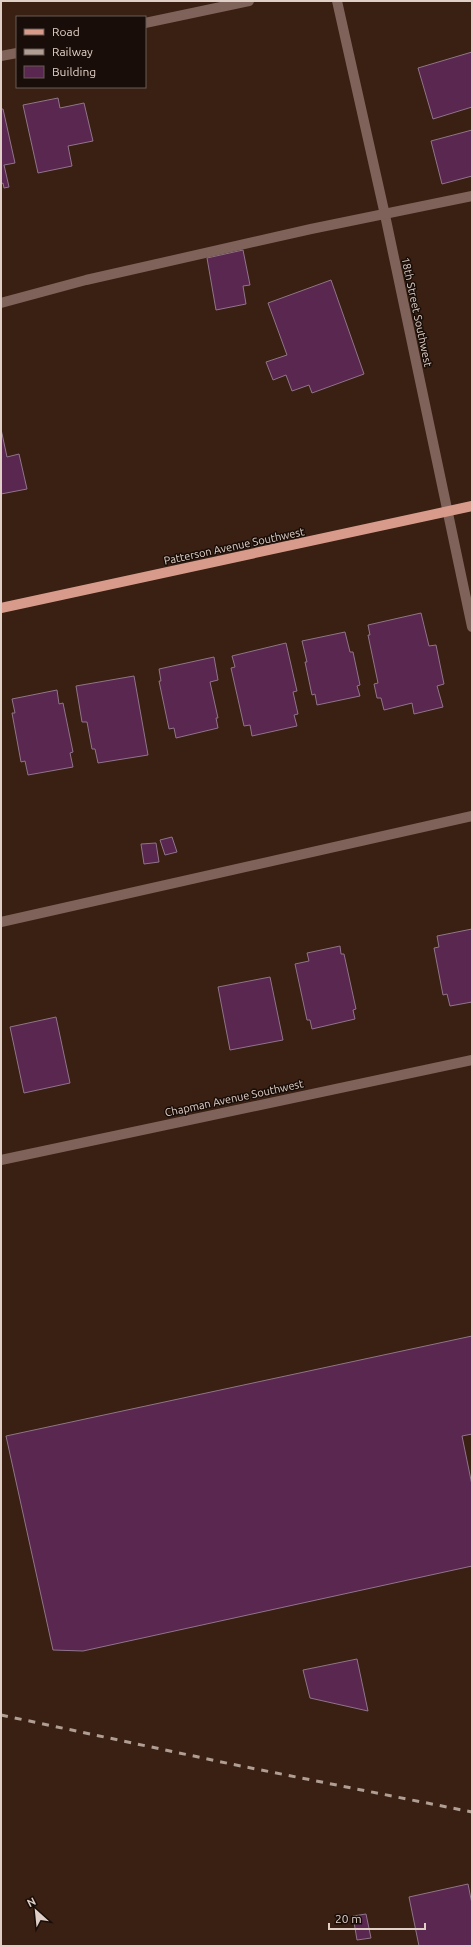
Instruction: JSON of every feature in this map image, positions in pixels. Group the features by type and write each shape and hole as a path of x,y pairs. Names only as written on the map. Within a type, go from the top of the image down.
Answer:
{"main road":[{"name":"Patterson Avenue Southwest","path":"1,608 472,506"}],"street":[{"path":"146,23 249,1"},
{"name":"18th Street Southwest","path":"337,1 385,215 472,627"},
{"path":"1,56 16,53"},
{"path":"1,303 93,278 311,229 472,196"},
{"path":"1,922 472,816"},
{"name":"Chapman Avenue Southwest","path":"1,1160 472,1060"}],"building":[{"path":"472,52 472,107 433,119 418,68"},
{"path":"58,98 60,108 84,103 93,141 68,146 72,166 38,173 23,105"},
{"path":"1,109 3,109 15,163 4,165 9,187 4,188 3,183 1,184"},
{"path":"472,130 472,176 442,184 431,141"},
{"path":"243,250 250,285 243,286 246,304 216,310 207,258"},
{"path":"331,280 364,374 312,393 309,385 292,391 286,375 273,380 266,362 287,355 268,303"},
{"path":"1,429 7,457 19,454 27,489 1,494"},
{"path":"421,613 429,646 436,645 444,684 437,686 443,707 414,714 412,703 384,710 381,698 377,698 374,684 378,683 368,635 370,635 368,625"},
{"path":"345,632 350,652 353,652 360,685 357,686 360,696 317,705 315,694 312,695 302,641"},
{"path":"286,643 297,691 293,692 298,714 294,715 297,726 252,736 250,725 244,726 231,668 235,667 232,656"},
{"path":"214,657 218,680 210,682 218,718 216,718 218,728 176,738 174,728 169,729 159,681 161,681 159,669"},
{"path":"134,676 148,755 98,763 95,749 92,749 87,722 82,722 76,686"},
{"path":"57,690 59,704 63,703 73,752 70,753 73,767 28,775 25,761 21,762 12,713 15,713 12,699"},
{"path":"172,837 177,852 165,855 160,840"},
{"path":"156,843 159,862 144,864 141,844"},
{"path":"472,929 472,1002 450,1006 447,994 443,995 434,948 439,947 437,936"},
{"path":"340,946 341,954 344,954 356,1009 353,1010 355,1019 312,1029 310,1020 307,1020 295,964 309,961 307,953"},
{"path":"270,977 283,1040 230,1050 218,987"},
{"path":"56,1017 70,1083 24,1093 10,1027"},
{"path":"472,1336 472,1434 462,1436 472,1485 472,1566 83,1651 53,1650 6,1436"},
{"path":"357,1659 368,1711 310,1698 303,1670"},
{"path":"468,1884 472,1904 472,1946 419,1946 409,1897"},
{"path":"366,1914 371,1938 357,1940 353,1916"}],"railway":[{"path":"1,1715 231,1764 472,1812"}]}
